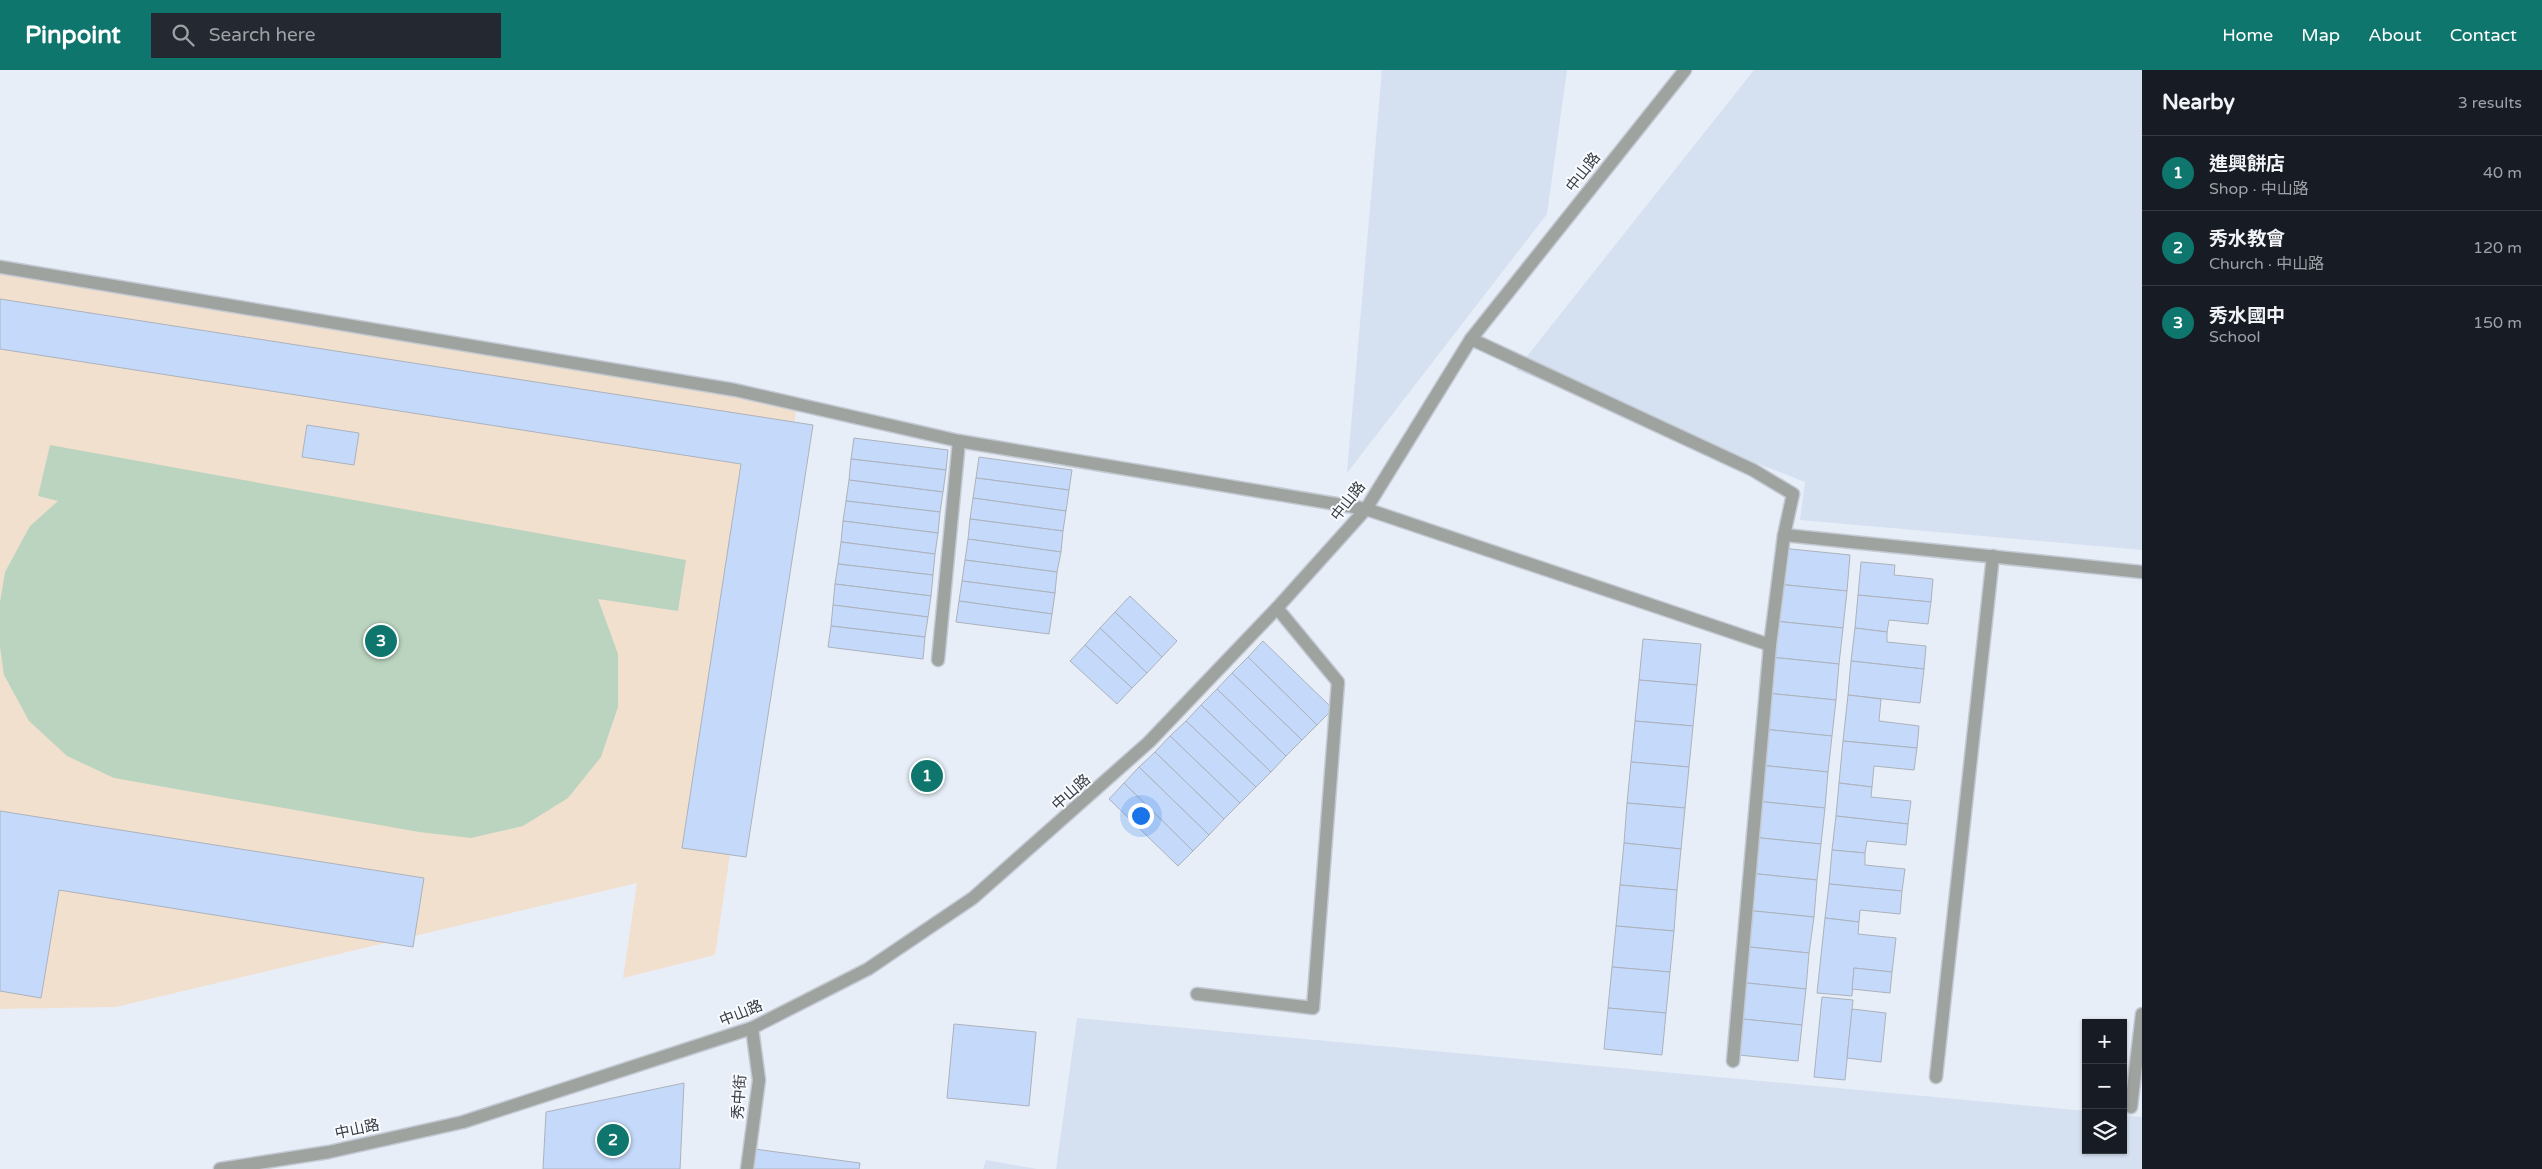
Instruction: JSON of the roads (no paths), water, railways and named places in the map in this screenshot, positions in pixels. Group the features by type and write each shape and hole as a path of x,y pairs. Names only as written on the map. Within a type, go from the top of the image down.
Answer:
{"street":[{"name":"中山路","path":"220,1169 329,1152 463,1122 752,1028 868,969 973,898 1149,742 1277,608 1366,510 1471,340 1685,70"},
{"path":"0,267 734,390 959,441 1366,510 1770,645"},
{"path":"1471,340 1753,470 1793,494 1784,535 1770,645 1734,1061"},
{"path":"938,660 959,441"},
{"path":"1784,535 2142,572"},
{"path":"1936,1077 1993,556"},
{"path":"1197,994 1313,1008 1338,682 1277,608"},
{"path":"2131,1107 2142,1014"},
{"name":"秀中街","path":"747,1169 759,1080 752,1028"}],"place":[{"name":"秀水國中","path":"381,641"},
{"name":"進興餅店","path":"927,776"},
{"name":"秀水教會","path":"613,1140"}]}
